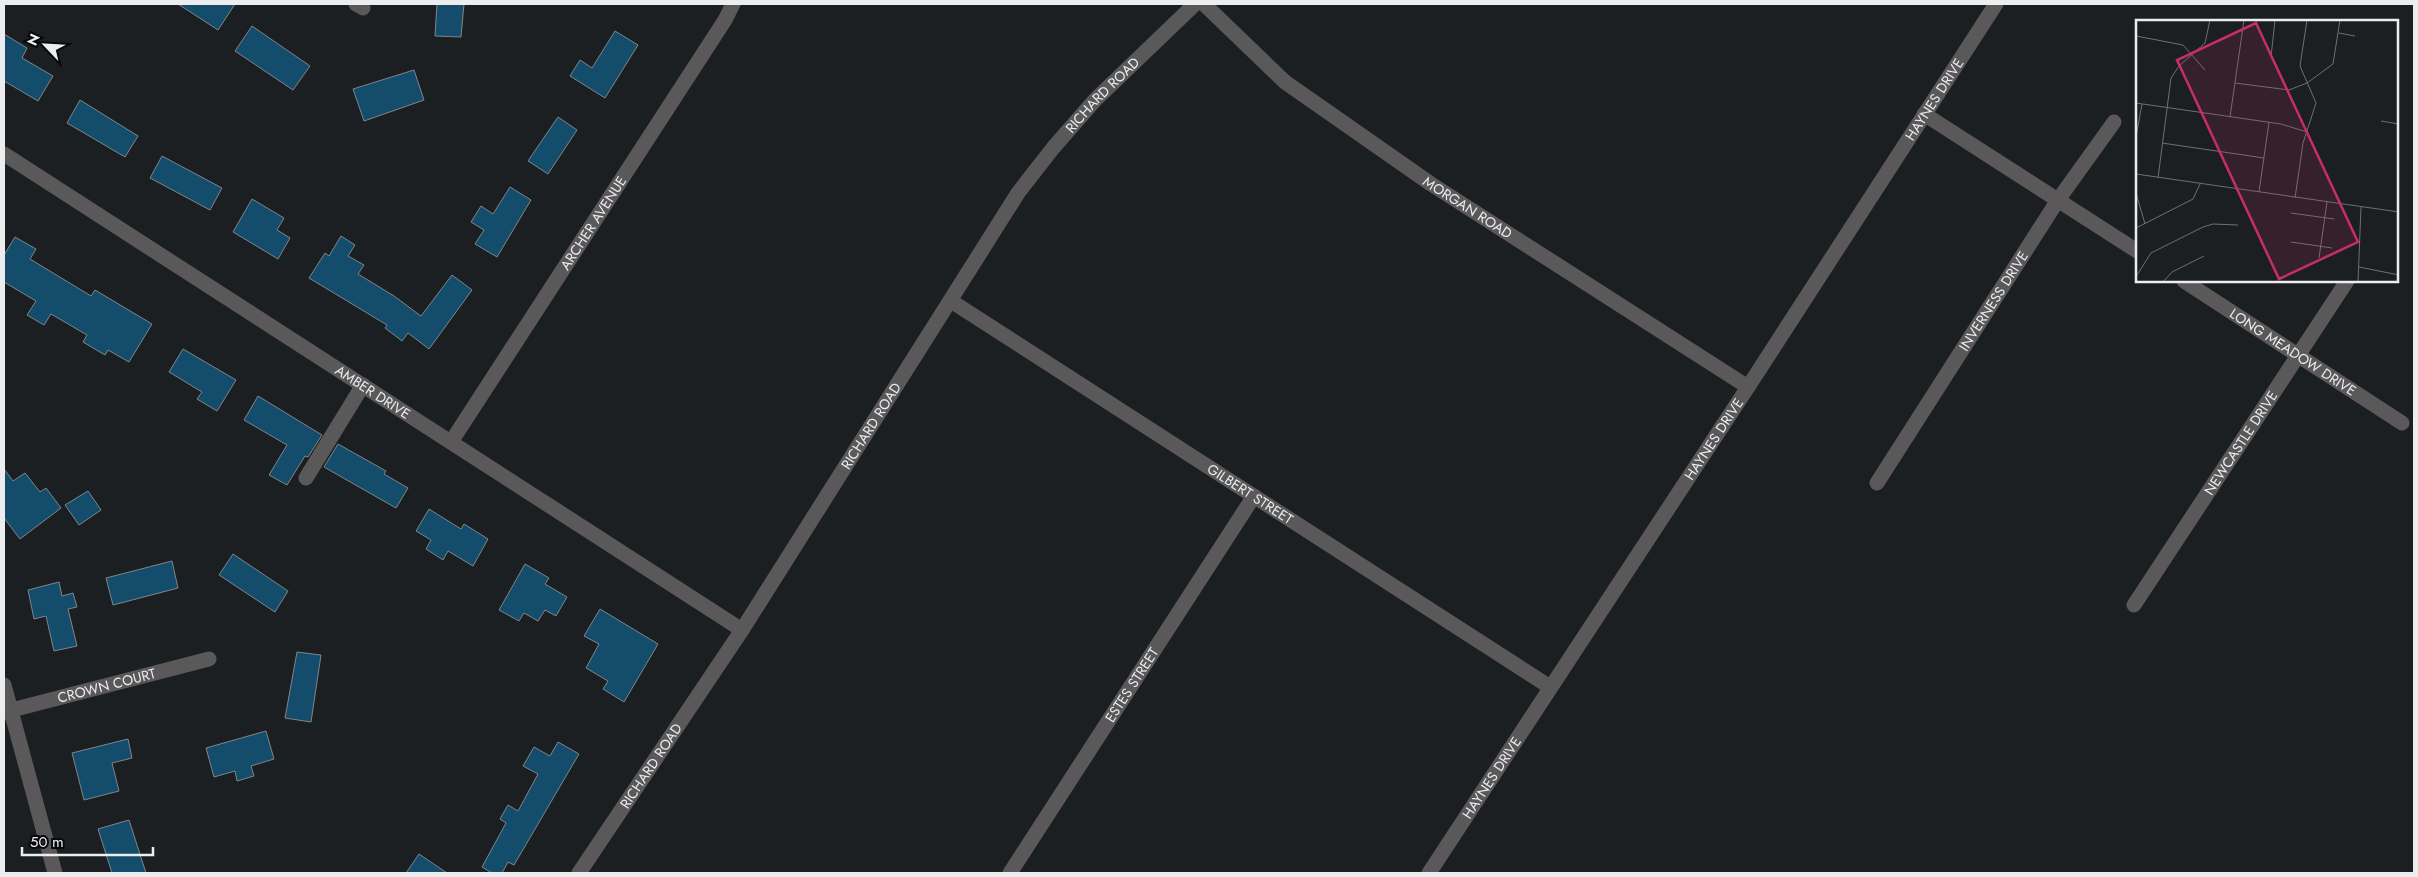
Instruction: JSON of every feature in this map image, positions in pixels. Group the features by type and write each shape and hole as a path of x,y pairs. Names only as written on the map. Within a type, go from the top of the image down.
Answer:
{"street":[{"name":"ARCHER AVENUE","path":"451,442 720,28 733,4"},
{"name":"RICHARD ROAD","path":"579,873 742,630 1018,193 1053,148 1095,100 1195,4"},
{"name":"MORGAN ROAD","path":"1204,4 1285,82 1431,184 1748,387"},
{"name":"HAYNES DRIVE","path":"1429,873 1748,387 1996,4"},
{"path":"1924,114 2136,250"},
{"name":"INVERNESS DRIVE","path":"1878,483 2058,200 2114,122"},
{"name":"AMBER DRIVE","path":"4,154 742,630"},
{"name":"LONG MEADOW DRIVE","path":"2185,282 2298,358 2402,423"},
{"name":"NEWCASTLE DRIVE","path":"2134,605 2346,282"},
{"name":"GILBERT STREET","path":"951,301 1550,687"},
{"path":"306,478 363,385"},
{"name":"ESTES STREET","path":"1010,873 1254,496"},
{"name":"CROWN COURT","path":"7,711 209,659"},
{"path":"4,684 7,711 55,873"}],"building":[{"path":"178,4 235,4 218,30"},
{"path":"437,4 464,4 461,37 435,36"},
{"path":"252,26 310,66 293,90 235,51"},
{"path":"615,31 638,45 605,98 570,76 580,60 592,68"},
{"path":"4,34 27,48 22,58 53,76 38,101 4,81"},
{"path":"414,70 424,100 364,121 353,89"},
{"path":"80,100 138,136 125,157 67,123"},
{"path":"558,117 577,130 548,174 528,161"},
{"path":"162,156 222,188 210,210 150,178"},
{"path":"510,187 531,200 497,257 475,244 484,230 471,222 481,206 493,214"},
{"path":"252,199 284,218 277,230 290,238 278,259 233,232"},
{"path":"341,236 355,245 348,256 364,265 358,274 394,296 421,316 452,275 472,290 429,349 408,333 402,341 385,328 387,325 309,278 325,253 329,256"},
{"path":"15,237 36,249 30,259 91,296 95,290 152,324 129,362 108,350 105,355 83,342 87,335 51,314 44,325 27,315 36,301 4,282 4,255"},
{"path":"183,349 236,380 217,411 197,399 202,392 169,372"},
{"path":"258,396 322,435 308,457 305,456 287,485 269,475 287,445 244,420"},
{"path":"338,444 386,471 384,474 408,488 396,508 324,467"},
{"path":"4,469 13,481 25,473 40,492 46,488 61,508 20,539 4,518"},
{"path":"88,491 101,510 79,525 65,505"},
{"path":"429,509 461,529 464,524 488,539 473,566 448,551 443,560 426,549 431,540 416,531"},
{"path":"233,554 288,591 275,612 219,575"},
{"path":"172,561 178,588 113,605 106,578"},
{"path":"525,564 549,578 545,584 567,597 556,616 545,610 538,621 524,613 519,621 499,610"},
{"path":"59,582 62,596 73,593 77,607 68,609 77,646 54,651 46,616 34,619 28,590"},
{"path":"600,609 658,644 624,702 603,689 608,681 586,668 599,644 584,636"},
{"path":"297,652 321,655 311,722 285,718"},
{"path":"266,731 274,759 251,766 254,776 237,781 235,771 214,777 206,748"},
{"path":"128,739 132,758 112,763 119,791 84,800 72,753"},
{"path":"558,742 579,754 514,865 508,862 502,873 492,873 482,867 506,823 500,819 508,805 518,811 538,774 523,766 534,747 550,756"},
{"path":"129,820 146,873 112,873 98,829"},
{"path":"419,854 447,873 406,873"}]}
